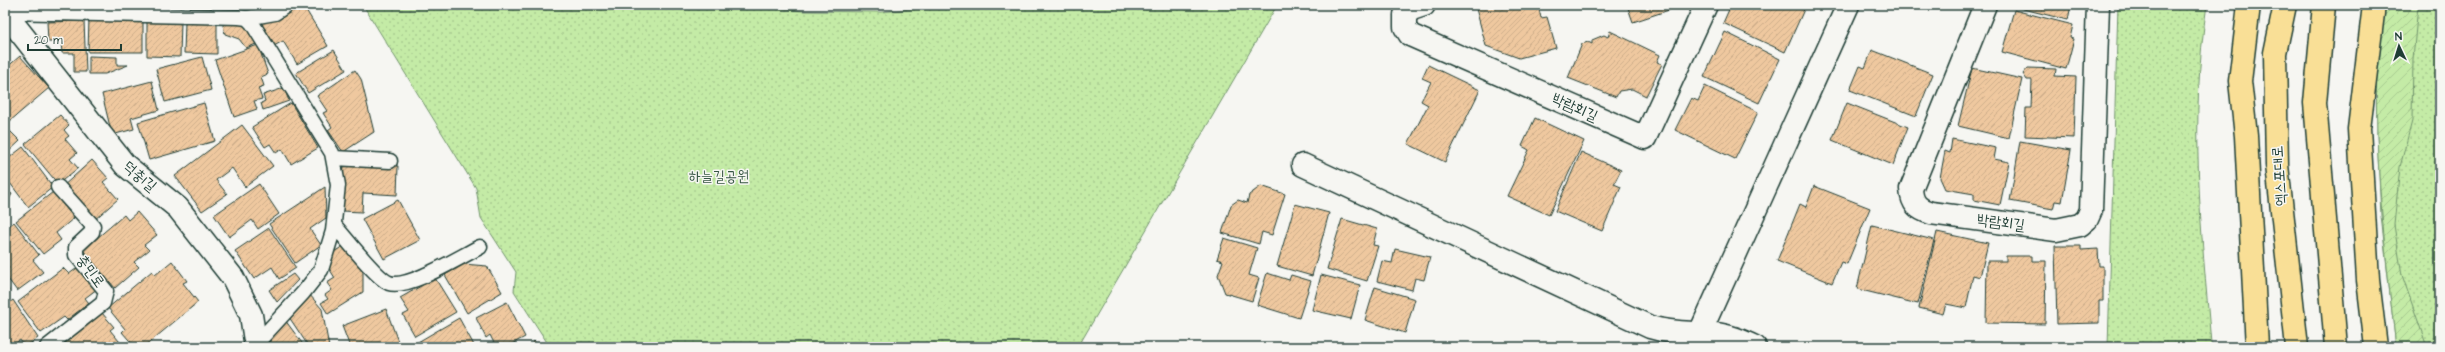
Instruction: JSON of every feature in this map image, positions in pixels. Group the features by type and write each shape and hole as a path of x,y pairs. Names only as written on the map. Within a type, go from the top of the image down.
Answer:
{"main road":[{"path":"2249,5 2240,81 2246,136 2257,347"},
{"name":"엑스포대로","path":"2284,5 2275,53 2277,165 2297,347"},
{"path":"2324,5 2315,103 2336,347"},
{"path":"2374,5 2359,129 2368,280 2376,347"}],"street":[{"name":"박람회길","path":"1424,5 1412,9 1405,15 1405,27 1410,35 1646,138 1706,5"},
{"path":"1697,340 1848,5"},
{"name":"박람회길","path":"1985,5 1911,189 1912,199 1916,206 1931,213 2056,230 2080,225 2087,219 2092,205 2098,5"},
{"name":"덕충1길","path":"5,12 121,160 178,208 233,278 251,315 255,346"},
{"path":"1303,165 1650,327 1697,340 1726,336 1755,347"}],"lane":[{"path":"5,12 206,15 246,18 275,13 287,5"},
{"path":"246,18 261,36 334,158 338,185 334,225 329,250 321,270 303,293 255,346"},
{"path":"334,158 390,160"},
{"name":"충민로","path":"47,347 103,303 106,297 106,291 76,255 76,247 92,232 92,226 58,187"},
{"path":"334,225 375,271 388,282 396,284 413,280 480,247"}],"green space":[{"name":"하늘길공원","path":"363,5 747,5 803,11 881,12 950,5 1273,5 1276,7 1078,347 550,347 514,291 516,272 481,218 476,188"},
{"path":"2118,5 2207,5 2199,90 2198,174 2211,343 2208,347 2108,347"},
{"path":"2381,5 2440,5 2440,347 2396,347 2381,216 2377,134"},
{"path":"2381,5 2418,5 2413,59 2412,121 2400,167 2394,225 2402,275 2427,347 2396,347 2382,219 2377,134 2376,91"}],"building":[{"path":"191,5 214,5 214,8 191,8"},
{"path":"293,5 303,5 328,46 297,64 283,41 274,46 261,24"},
{"path":"1475,5 1538,5 1541,18 1547,17 1556,48 1519,58 1486,46"},
{"path":"1627,5 1678,5 1678,7 1633,22"},
{"path":"1731,5 1743,7 1744,5 1806,5 1785,52 1723,23"},
{"path":"2007,5 2071,5 2068,20"},
{"path":"2014,10 2073,25 2070,38 2074,39 2066,69 2002,52"},
{"path":"89,18 143,19 143,52 88,52"},
{"path":"147,20 181,21 180,57 147,56"},
{"path":"84,21 86,72 74,72 74,53 62,53 61,42 48,42 47,22"},
{"path":"222,21 243,22 256,44 246,48 239,39 225,34"},
{"path":"185,22 217,22 217,54 184,53"},
{"path":"1610,31 1660,55 1657,62 1662,64 1646,96 1632,89 1619,91 1616,97 1568,78 1582,44 1588,42 1592,44 1592,40 1604,35 1608,37"},
{"path":"1725,32 1780,59 1759,103 1704,77"},
{"path":"258,45 268,74 261,77 264,86 258,88 262,99 254,101 257,109 234,117 215,60"},
{"path":"334,50 346,70 308,93 296,73"},
{"path":"1872,50 1933,74 1916,116 1850,90 1860,66 1865,68"},
{"path":"5,54 9,58 5,62"},
{"path":"20,56 49,88 10,121 5,116 5,69"},
{"path":"89,56 117,57 117,65 128,65 105,74 89,74"},
{"path":"202,57 211,90 165,102 156,69"},
{"path":"1428,65 1480,90 1445,162 1408,144 1428,105 1421,101 1431,82 1422,78"},
{"path":"1972,68 2022,79 2009,138 1958,126"},
{"path":"2028,68 2056,69 2055,76 2076,77 2074,138 2025,136 2026,108 2031,108 2032,80 2027,80 2023,74"},
{"path":"355,70 361,79 374,132 343,152 328,130 332,127 323,113 327,111 317,96"},
{"path":"152,81 159,110 131,118 134,129 112,135 102,94"},
{"path":"1705,86 1758,112 1735,159 1675,130 1691,98 1698,101"},
{"path":"284,88 289,101 263,110 261,103 265,101 263,95"},
{"path":"204,103 215,141 149,160 138,122"},
{"path":"291,103 318,148 291,164 282,149 276,153 270,144 265,147 252,127"},
{"path":"1847,103 1908,127 1893,165 1832,140"},
{"path":"60,115 69,125 64,130 69,136 65,139 77,153 70,159 78,168 58,184 25,144"},
{"path":"1535,118 1584,141 1549,215 1507,196 1529,150 1522,146"},
{"path":"242,125 273,166 245,187 232,168 216,180 227,194 202,211 175,176"},
{"path":"7,128 20,141 5,155 5,130"},
{"path":"1952,139 1996,148 1994,159 2009,162 2000,205 1974,200 1974,194 1945,189 1940,178 1945,151 1950,153"},
{"path":"2020,141 2071,150 2062,202 2055,201 2053,209 2010,201"},
{"path":"23,147 53,187 28,207 10,183 5,186 5,161"},
{"path":"1581,152 1621,170 1614,184 1621,187 1602,231 1555,211"},
{"path":"92,160 108,178 103,182 118,199 93,221 62,187"},
{"path":"344,163 398,166 397,195 363,193 362,212 342,211"},
{"path":"259,184 279,214 258,229 252,220 229,237 214,215"},
{"path":"1261,186 1285,194 1272,235 1262,232 1259,244 1222,233 1231,205 1238,200 1247,203 1249,195"},
{"path":"1814,186 1870,208 1847,264 1841,262 1832,283 1777,261 1800,204 1806,207"},
{"path":"325,187 326,218 310,229 321,245 295,263 269,224"},
{"path":"5,190 12,194 5,206"},
{"path":"53,192 74,218 56,233 61,240 43,254 16,221"},
{"path":"398,200 420,240 384,259 362,219"},
{"path":"1295,204 1329,213 1312,276 1277,266"},
{"path":"137,212 157,235 144,245 149,250 134,262 139,267 115,288 83,250 124,215 128,220"},
{"path":"1342,219 1377,229 1373,245 1378,246 1367,281 1327,269"},
{"path":"14,222 39,255 33,260 43,272 17,291 5,275 5,271 9,268 5,263 5,229"},
{"path":"1872,225 1934,240 1918,304 1857,289"},
{"path":"269,228 296,268 279,279 272,267 254,279 235,251"},
{"path":"1937,232 1988,243 1980,277 1973,275 1966,308 1946,304 1943,314 1919,308"},
{"path":"1224,238 1257,248 1249,275 1259,278 1252,301 1225,293 1218,275 1223,261 1217,259"},
{"path":"348,243 363,266 363,292 328,314 321,303 328,299 325,295 332,290 327,283 335,278 327,265 333,261 329,255"},
{"path":"2055,246 2081,246 2081,250 2098,249 2099,266 2103,266 2103,301 2099,301 2099,323 2057,324"},
{"path":"1395,249 1430,257 1424,280 1415,278 1412,290 1377,281 1382,261 1392,263"},
{"path":"2006,256 2032,256 2032,261 2046,261 2045,324 1986,323 1987,261 2006,261"},
{"path":"172,261 187,281 183,283 198,302 144,347 135,347 122,332 125,329 108,308 152,271 155,275"},
{"path":"463,264 487,266 502,292 467,313 445,275"},
{"path":"80,266 97,289 85,298 89,303 67,320 64,317 41,333 18,302 63,268 69,274"},
{"path":"1267,273 1289,280 1291,275 1311,281 1299,318 1257,305"},
{"path":"293,274 298,280 277,302 269,290"},
{"path":"1321,275 1360,285 1351,319 1312,310"},
{"path":"435,278 456,312 415,336 403,315 409,312 400,298"},
{"path":"5,283 9,291 5,292"},
{"path":"1375,287 1415,299 1405,333 1365,320"},
{"path":"309,294 322,309 329,347 309,347 289,317"},
{"path":"13,300 38,338 25,347 20,340 10,347 5,347 5,306"},
{"path":"507,302 525,337 506,347 496,347 490,335 486,338 476,318"},
{"path":"386,309 400,347 350,347 342,326"},
{"path":"102,313 114,327 110,330 124,347 60,347"},
{"path":"459,318 475,347 411,346"},
{"path":"285,320 305,347 266,347"},
{"path":"534,341 540,347 528,347"}]}
